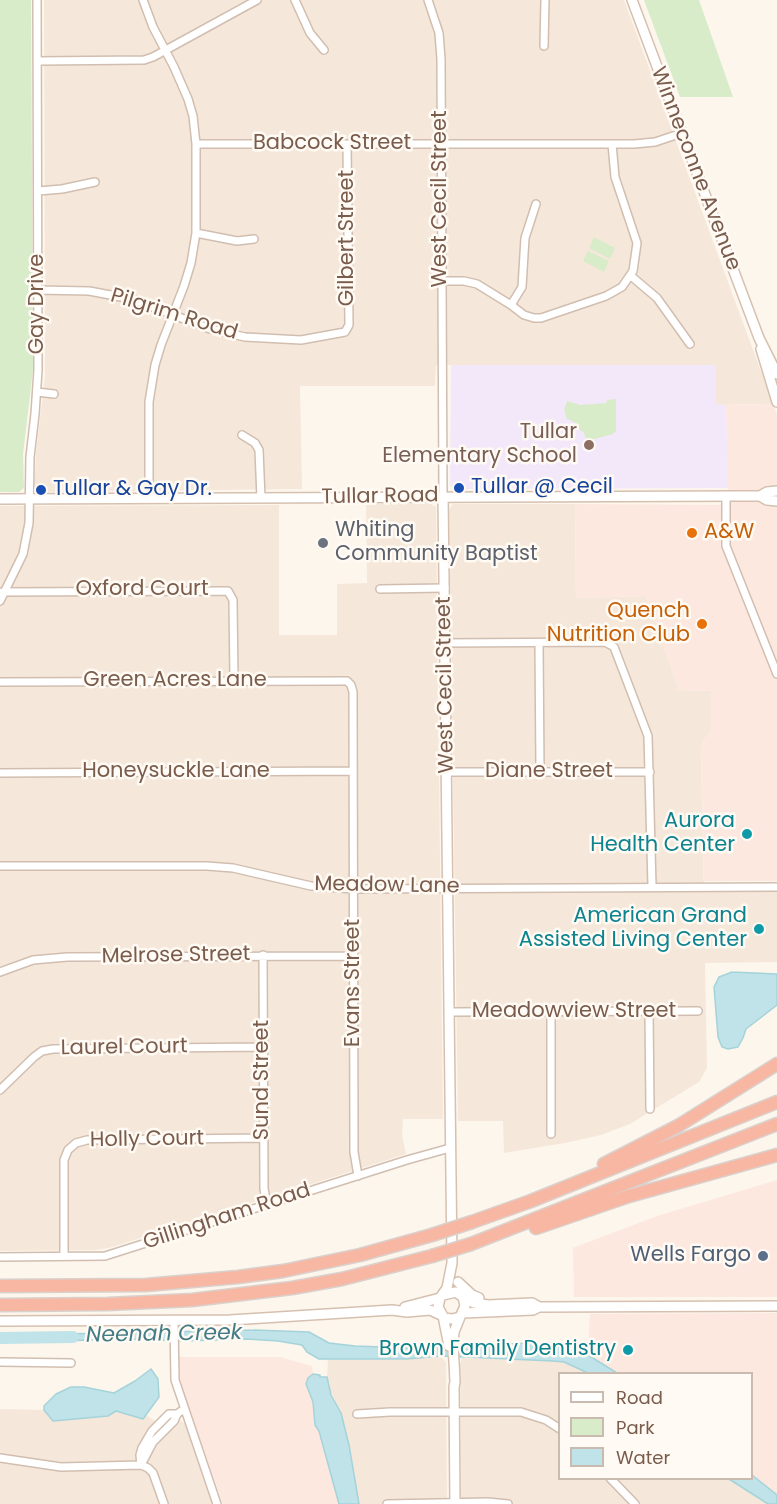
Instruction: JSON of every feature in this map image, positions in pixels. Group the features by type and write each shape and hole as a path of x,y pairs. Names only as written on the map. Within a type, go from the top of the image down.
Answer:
{"highway":[{"path":"557,1190 564,1181 615,1159 678,1126 777,1064"},
{"path":"0,1286 146,1285 283,1271 360,1255 472,1222 777,1102"},
{"path":"0,1305 108,1304 192,1300 292,1288 342,1279 432,1256 489,1238 777,1124"},
{"path":"489,1238 507,1239 629,1196 777,1155"}],"main road":[{"name":"Winneconne Avenue","path":"632,0 759,338 777,374"},
{"name":"Winneconne Avenue","path":"759,338 765,367 777,402"},
{"name":"Tullar Road","path":"0,499 760,496 767,492 777,491"},
{"name":"West Cecil Street","path":"442,1297 447,1288 452,1263 443,496"},
{"name":"Tullar Road","path":"760,496 766,500 777,501"},
{"name":"West Cecil Street","path":"452,1263 461,1296"},
{"path":"458,1282 476,1298 519,1300 535,1305"},
{"path":"0,1321 174,1324 392,1310 442,1297 451,1292 483,1305 777,1306"},
{"path":"455,1503 453,1344 454,1332 465,1314 461,1296"},
{"path":"442,1297 438,1307 453,1344"},
{"path":"392,1310 430,1311 452,1320 465,1314 533,1310 535,1305"}],"street":[{"name":"Gay Drive","path":"0,601 2,592 19,564 26,543 29,523 30,448 37,392 37,0"},
{"path":"143,0 188,99 193,116 196,144 196,233 188,275 155,365 149,402 149,499"},
{"path":"37,62 134,61 153,57 257,0"},
{"path":"295,0 310,33 324,50"},
{"name":"West Cecil Street","path":"428,0 437,22 440,46 443,496"},
{"path":"544,0 544,46"},
{"name":"Babcock Street","path":"196,144 644,144 682,133"},
{"name":"Gilbert Street","path":"345,332 348,325 347,144"},
{"path":"441,281 471,282 529,317 541,318 612,294 622,287 631,276 636,258 636,235 615,177 612,144"},
{"path":"38,190 62,189 95,182"},
{"path":"511,305 522,287 525,238 536,204"},
{"path":"196,233 237,241 254,239"},
{"path":"631,276 657,298 690,344"},
{"name":"Pilgrim Road","path":"38,290 110,294 132,299 210,329 259,339 301,340 345,332"},
{"path":"37,392 54,394"},
{"path":"242,435 255,443 259,450 261,498"},
{"path":"726,496 726,546 777,674"},
{"path":"380,589 445,588"},
{"name":"Oxford Court","path":"2,592 228,591 233,600 234,681"},
{"path":"445,643 605,642 612,645 647,731 649,743 652,886"},
{"path":"539,643 540,771"},
{"name":"Green Acres Lane","path":"0,682 341,681 349,683"},
{"name":"Evans Street","path":"349,683 353,692 354,1159 358,1176"},
{"name":"Honeysuckle Lane","path":"0,773 353,771"},
{"name":"Diane Street","path":"447,772 650,772"},
{"name":"Meadow Lane","path":"0,866 207,866 233,868 311,886 354,889 777,886"},
{"name":"Sund Street","path":"263,955 264,1189 267,1204"},
{"name":"Melrose Street","path":"0,972 33,960 56,957 354,956"},
{"path":"649,1011 650,1109"},
{"name":"Meadowview Street","path":"450,1012 698,1011"},
{"path":"551,1012 551,1134"},
{"name":"Laurel Court","path":"0,1090 34,1057 42,1051 53,1049 263,1047"},
{"name":"Holly Court","path":"64,1256 64,1161 68,1150 76,1143 87,1140 264,1138"},
{"name":"Gillingham Road","path":"0,1257 110,1254 450,1148"},
{"path":"174,1324 175,1380 217,1504"},
{"path":"0,1362 71,1363"},
{"path":"141,1465 140,1455 147,1438 169,1414 177,1414 184,1409"},
{"path":"357,1414 521,1412 546,1420 558,1428"},
{"path":"0,1458 61,1467 141,1465 153,1473 164,1504"},
{"path":"611,1480 635,1504"},
{"path":"387,1504 508,1504"}],"shaded area":[{"path":"44,0 624,0 773,404 716,405 715,365 436,365 435,386 300,386 302,489 34,492 45,375"},
{"name":"Tullar Elementary School","path":"451,365 716,365 716,404 726,405 728,488 452,488 450,485"},
{"path":"773,404 777,415 777,881 704,881 701,751 702,743 711,731 711,691 679,690 646,596 576,598 575,504 728,505 726,405"},
{"path":"366,504 431,504 436,507 443,1119 403,1119 402,1136 406,1154 109,1248 0,1251 0,506 279,505 279,635 337,635 337,584 367,583"},
{"path":"453,504 575,504 576,598 646,596 679,690 711,691 711,731 702,743 701,751 704,891 777,891 777,962 705,963 707,1068 699,1082 630,1124 601,1135 504,1153 503,1121 458,1121 449,510"},
{"path":"777,1180 777,1297 574,1297 573,1248 657,1216"},
{"path":"777,1313 777,1495 753,1476 753,1372 615,1372 588,1355 590,1314"},
{"path":"440,1356 446,1362 447,1504 359,1504 347,1436 341,1413 329,1388 328,1357 407,1359"},
{"path":"179,1357 280,1357 312,1366 313,1374 308,1378 306,1384 313,1402 315,1425 319,1431 339,1504 223,1504 179,1379"},
{"path":"462,1358 553,1361 564,1362 586,1372 558,1372 558,1480 731,1480 768,1504 461,1504 460,1364"},
{"path":"0,1409 44,1410 54,1421 108,1416 121,1411 143,1419 146,1415 167,1429 181,1421 185,1424 212,1504 0,1504"}],"green space":[{"path":"0,0 31,0 33,370 23,454 24,488 19,492 0,492"},
{"path":"644,0 699,0 733,97 680,97"},
{"path":"594,237 615,248 610,259 589,248"},
{"path":"588,251 609,261 604,272 583,261"},
{"path":"616,399 616,431 595,439 586,439 576,423 567,419 564,410 567,401 581,405 606,403 607,400"}],"water":[{"path":"732,972 777,974 777,1005 746,1029 738,1047 728,1049 722,1047 718,1037 714,987 719,977"},
{"path":"254,1330 309,1332 329,1343 355,1346 413,1348 532,1343 560,1347 588,1355 615,1372 586,1372 564,1362 441,1356 407,1359 319,1359 307,1352 302,1345 247,1339 58,1341 56,1337 63,1334"},
{"path":"151,1369 158,1379 159,1397 143,1419 116,1411 108,1416 53,1421 44,1410 44,1406 56,1394 71,1387 114,1393"},
{"path":"313,1374 327,1377 331,1395 341,1413 359,1504 339,1504 319,1431 315,1425 313,1402 306,1384 308,1378"},
{"path":"753,1476 777,1495 777,1504 768,1504 731,1480 753,1480"}],"waterway":[{"name":"Neenah Creek","path":"0,1338 73,1337"}],"place":[{"name":"Tullar Elementary School","path":"589,445"},
{"name":"Tullar @ Cecil","path":"459,488"},
{"name":"Tullar & Gay Dr.","path":"41,490"},
{"name":"A&W","path":"692,533"},
{"name":"Whiting Community Baptist","path":"323,543"},
{"name":"Quench Nutrition Club","path":"702,624"},
{"name":"Aurora Health Center","path":"747,834"},
{"name":"American Grand Assisted Living Center","path":"759,929"},
{"name":"Wells Fargo","path":"763,1256"},
{"name":"Brown Family Dentistry","path":"628,1350"}]}
